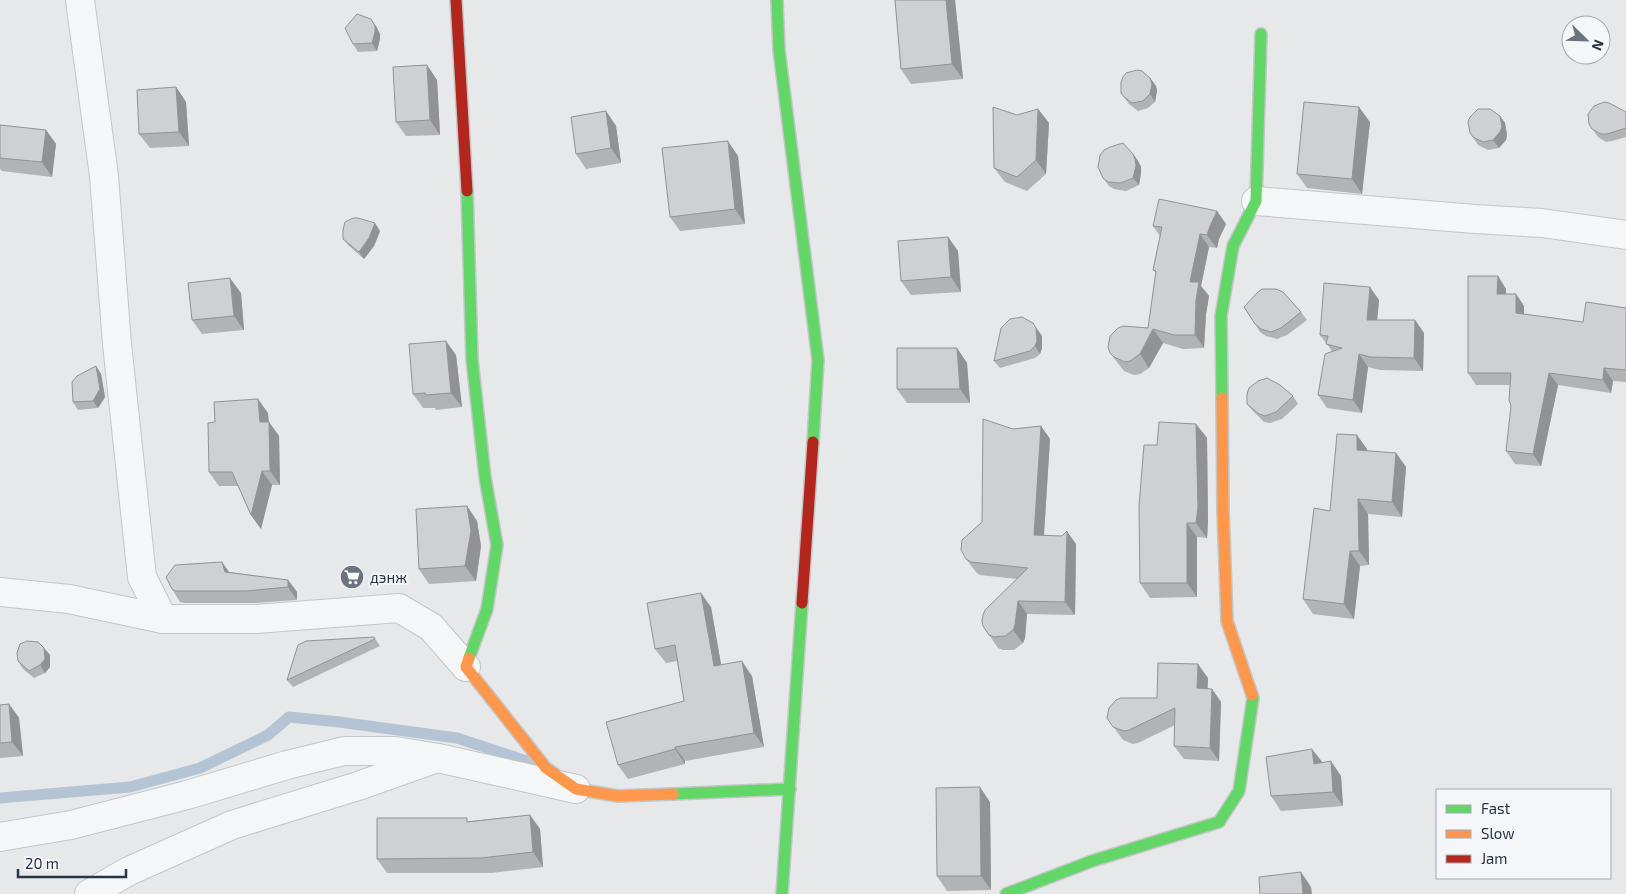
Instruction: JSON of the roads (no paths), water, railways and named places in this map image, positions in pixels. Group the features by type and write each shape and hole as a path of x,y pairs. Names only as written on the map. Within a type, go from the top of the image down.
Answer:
{"street":[{"path":"80,0 104,176 117,338 142,577 163,619"},
{"path":"456,0 467,184 472,359 485,477 497,546 488,609 466,667"},
{"path":"777,0 779,50 818,360 782,894"},
{"path":"1006,894 1092,862 1219,822 1239,791 1253,698 1227,621 1223,509 1221,316 1233,246 1256,201 1261,34"},
{"path":"1256,201 1542,223 1626,235"},
{"path":"0,592 69,599 163,619 256,619 399,608 431,628 466,667 546,768 576,789"},
{"path":"0,837 71,825 344,751 396,751 618,796 790,789"},
{"path":"89,894 130,871 232,825 358,786 438,758"}],"waterway":[{"path":"0,798 130,787 200,768 268,735 289,717 457,738 536,764"}],"place":[{"name":"дэнж","path":"352,577"}]}
